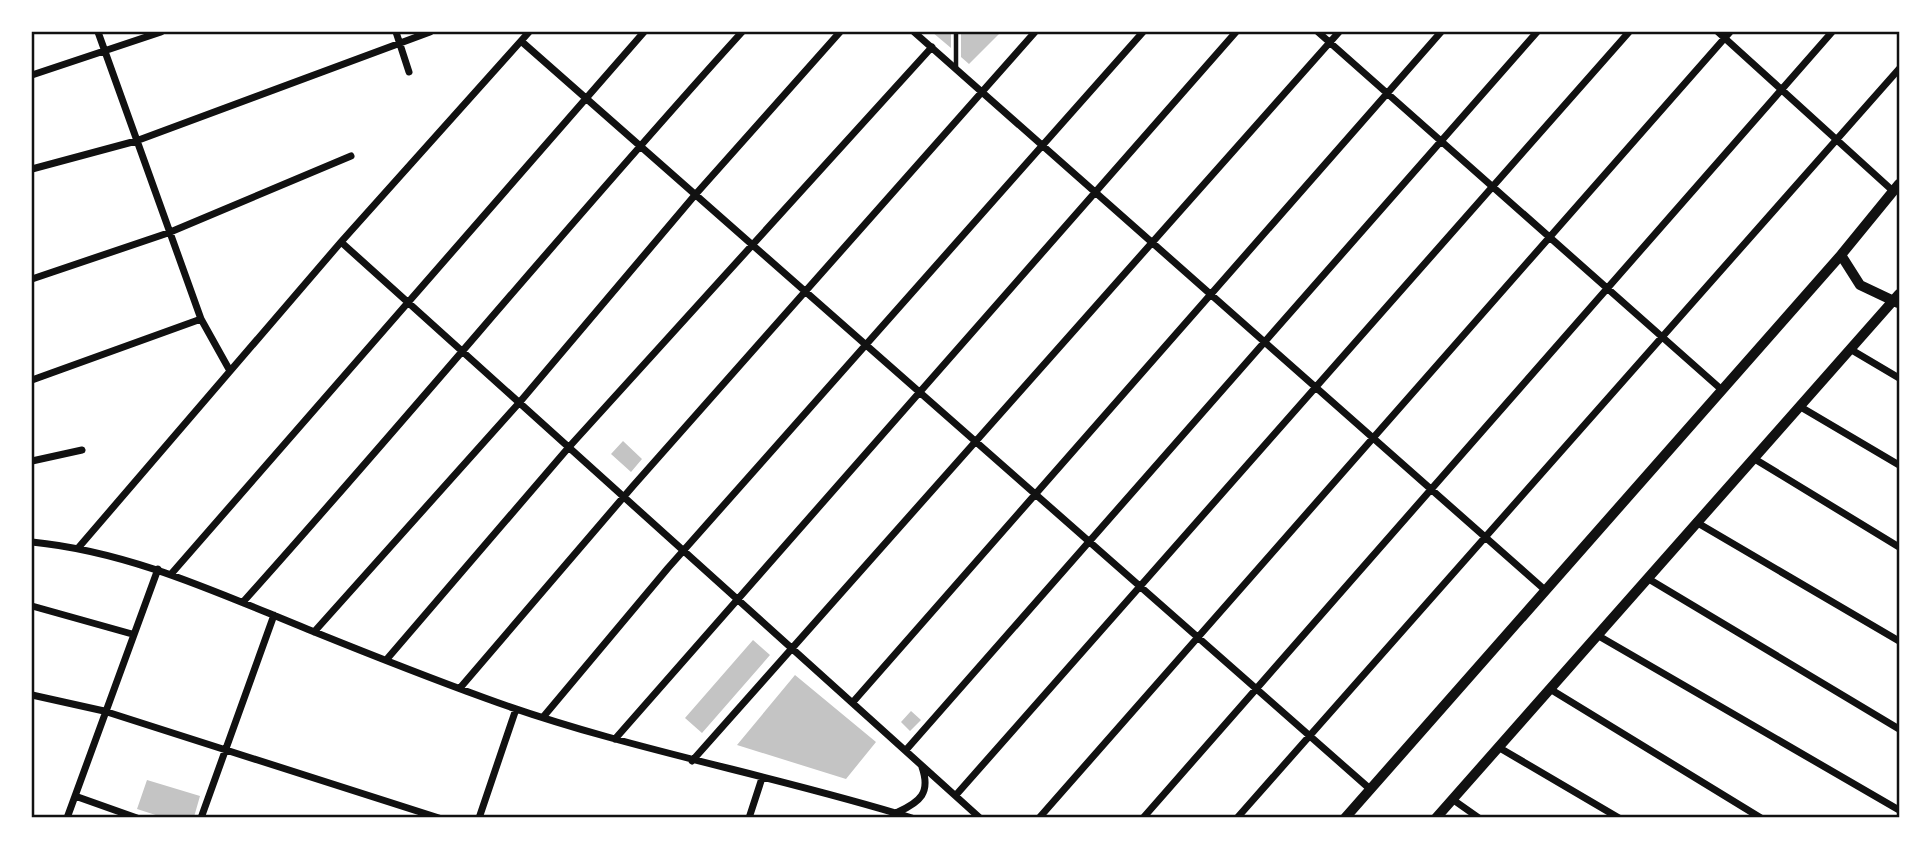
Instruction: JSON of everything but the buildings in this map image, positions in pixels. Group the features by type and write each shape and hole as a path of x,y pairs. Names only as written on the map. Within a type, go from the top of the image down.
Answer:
{"street":[{"path":"98,32 201,319 229,371"},
{"path":"32,75 160,32"},
{"path":"396,32 409,72"},
{"path":"32,170 136,141 430,32"},
{"path":"79,547 341,242 529,32"},
{"path":"172,573 644,32"},
{"path":"243,602 465,352 639,145 742,32"},
{"path":"314,632 519,403 695,195 840,32"},
{"path":"914,32 1545,590"},
{"path":"460,688 624,497 1035,32"},
{"path":"544,716 684,551 1143,32"},
{"path":"615,739 1236,32"},
{"path":"1318,32 1722,390"},
{"path":"692,761 1339,32"},
{"path":"853,702 1441,32"},
{"path":"906,750 1537,32"},
{"path":"956,795 1629,32"},
{"path":"1345,817 1897,190 1727,34 1718,32"},
{"path":"1143,817 1832,32"},
{"path":"1039,817 1727,34"},
{"path":"521,41 1370,789"},
{"path":"387,659 569,447 932,47"},
{"path":"1237,817 1310,738 1899,69"},
{"path":"32,279 168,233 351,156"},
{"path":"341,242 980,817"},
{"path":"1436,817 1799,406 1897,300 1860,285 1849,272 1841,255"},
{"path":"32,380 201,319"},
{"path":"1850,349 1899,378"},
{"path":"1799,406 1899,465"},
{"path":"32,461 82,450"},
{"path":"1753,458 1899,547"},
{"path":"1696,523 1899,641"},
{"path":"32,542 79,547 172,573 314,632 516,709 692,761 912,817"},
{"path":"67,817 158,569"},
{"path":"1647,579 1899,729"},
{"path":"32,606 132,634"},
{"path":"201,817 274,615"},
{"path":"1597,635 1899,810"},
{"path":"1550,689 1761,817"},
{"path":"32,695 104,711 439,817"},
{"path":"479,817 516,709"},
{"path":"1498,747 1619,817"},
{"path":"897,813 918,803 924,795 926,777 921,763"},
{"path":"749,817 762,778"},
{"path":"75,796 137,817"},
{"path":"1452,799 1479,817"}],"lane":[{"path":"956,32 956,69"}]}
